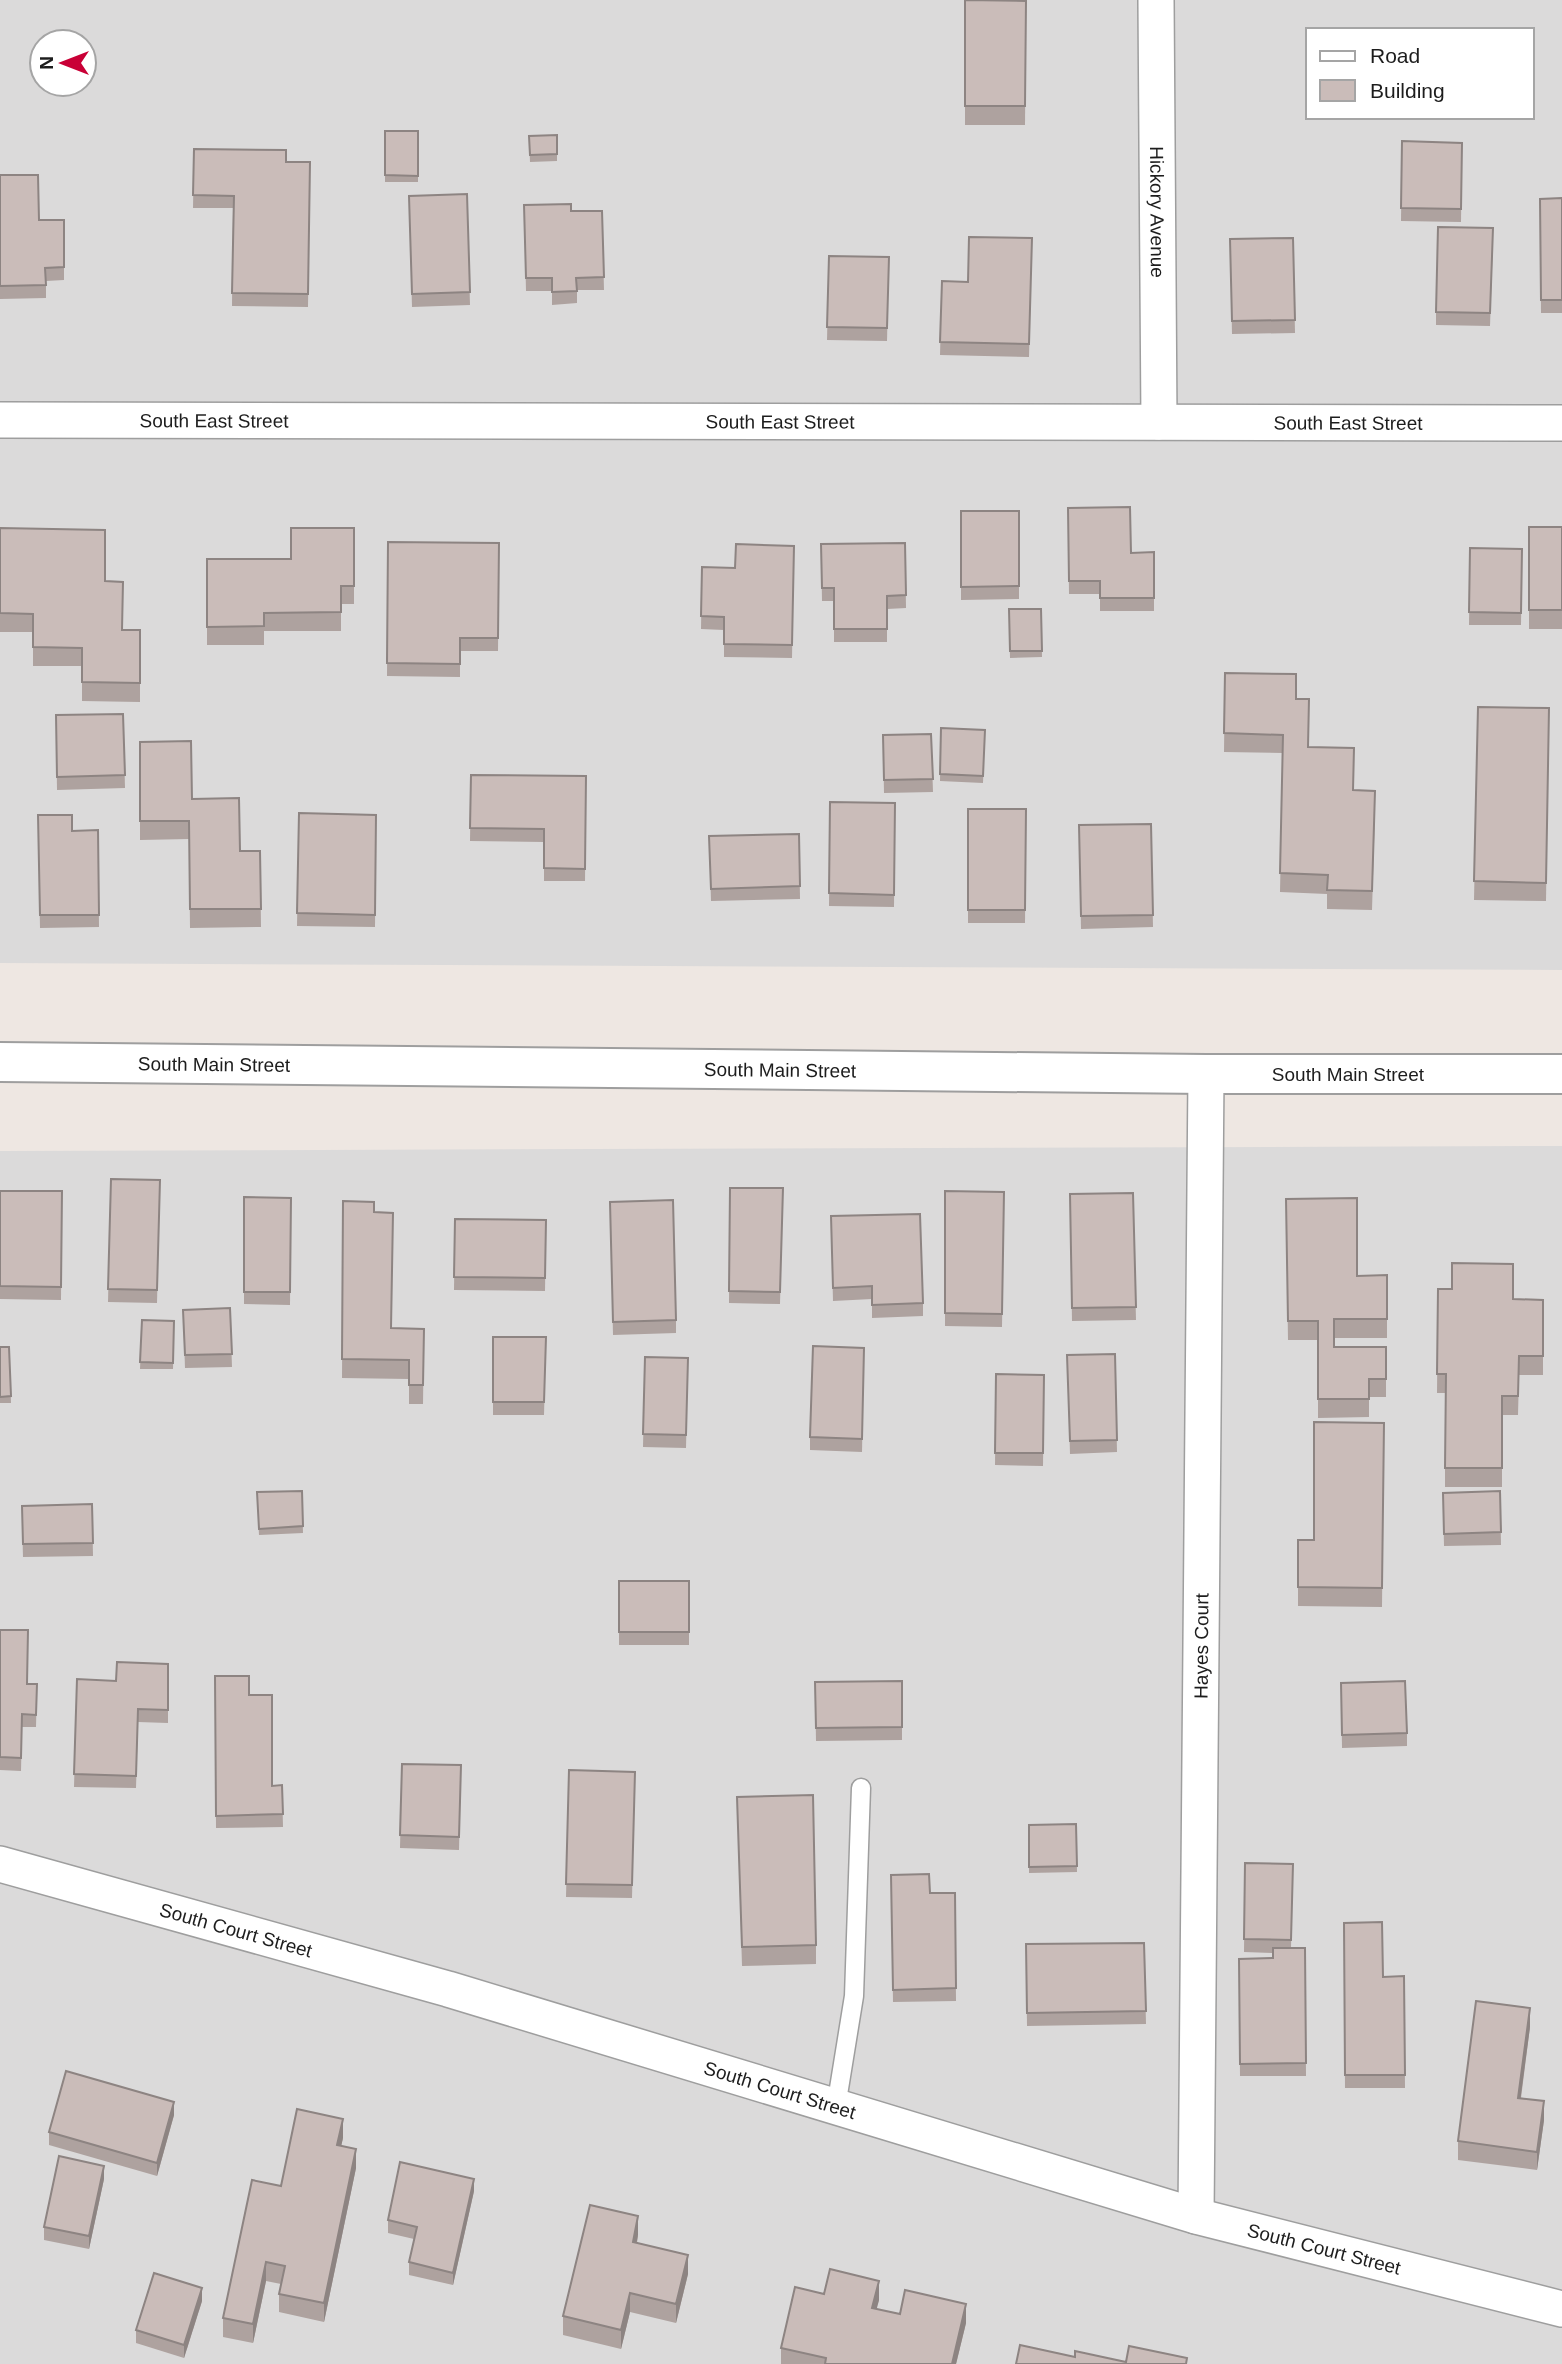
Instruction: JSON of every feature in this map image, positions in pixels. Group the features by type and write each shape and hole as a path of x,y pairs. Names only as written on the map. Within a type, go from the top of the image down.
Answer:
{"street":[{"name":"Hickory Avenue","path":"1156,0 1159,422"},
{"name":"South East Street","path":"0,420 1562,423"},
{"name":"South Main Street","path":"0,1062 1206,1074 1562,1074"},
{"name":"Hayes Court","path":"1196,2216 1206,1074"},
{"name":"South Court Street","path":"0,1864 448,1989 1196,2216 1562,2309"}],"lane":[{"path":"836,2107 854,1996 861,1788"}],"shaded area":[{"path":"0,0 1562,0 1562,970 0,963"},
{"path":"1562,1146 1562,2364 0,2364 0,1151"}],"building":[{"path":"965,0 1026,1 1025,106 965,106"},
{"path":"385,131 418,131 418,176 385,175"},
{"path":"557,135 557,154 530,155 529,136"},
{"path":"1402,141 1462,143 1461,209 1401,208"},
{"path":"194,149 286,150 286,162 310,162 308,294 232,293 234,196 193,195"},
{"path":"0,175 38,175 39,220 64,220 64,267 45,268 46,285 0,286"},
{"path":"467,194 470,292 412,294 409,196"},
{"path":"1562,198 1562,300 1541,300 1540,199"},
{"path":"571,204 571,211 602,211 604,277 576,278 577,291 552,292 552,278 526,278 524,205"},
{"path":"1438,227 1493,228 1490,313 1436,312"},
{"path":"969,237 1032,238 1029,344 940,342 942,281 968,282"},
{"path":"1293,238 1295,320 1232,321 1230,239"},
{"path":"829,256 889,257 887,328 827,327"},
{"path":"1130,507 1131,553 1154,552 1154,598 1100,598 1100,581 1069,581 1068,508"},
{"path":"961,511 1019,511 1019,586 961,587"},
{"path":"1529,527 1562,527 1562,610 1529,610"},
{"path":"0,528 105,530 105,581 123,582 122,630 140,630 140,683 82,682 82,648 33,647 33,614 0,613"},
{"path":"291,528 354,528 354,586 341,586 341,612 264,613 264,626 207,627 207,559 291,559"},
{"path":"388,542 499,543 498,638 460,638 460,664 387,663"},
{"path":"905,543 906,595 887,596 887,629 834,629 834,588 822,588 821,544"},
{"path":"736,544 794,546 792,645 724,644 724,617 701,616 702,567 735,568"},
{"path":"1470,548 1522,549 1521,613 1469,612"},
{"path":"1009,609 1041,609 1042,651 1010,651"},
{"path":"1225,673 1296,674 1296,699 1309,699 1308,747 1354,748 1353,790 1375,791 1372,891 1327,890 1328,875 1280,873 1283,735 1224,733"},
{"path":"1478,707 1549,708 1546,883 1474,881"},
{"path":"123,714 125,775 57,777 56,715"},
{"path":"941,728 985,730 983,776 940,774"},
{"path":"931,734 933,779 884,780 883,735"},
{"path":"191,741 192,799 239,798 240,851 260,851 261,909 190,909 189,821 140,821 140,742"},
{"path":"471,775 586,776 585,869 544,868 544,829 470,828"},
{"path":"830,802 895,803 894,895 829,893"},
{"path":"968,809 1026,809 1025,910 968,910"},
{"path":"299,813 376,815 375,915 297,913"},
{"path":"38,815 72,815 72,831 98,830 99,915 40,915"},
{"path":"1151,824 1153,915 1081,916 1079,825"},
{"path":"799,834 800,886 711,889 709,836"},
{"path":"111,1179 160,1180 157,1290 108,1289"},
{"path":"730,1188 783,1188 780,1292 729,1291"},
{"path":"0,1191 62,1191 61,1287 0,1286"},
{"path":"945,1191 1004,1192 1002,1314 945,1313"},
{"path":"1133,1193 1136,1307 1072,1308 1070,1194"},
{"path":"244,1197 291,1198 290,1292 244,1292"},
{"path":"1357,1198 1357,1276 1387,1275 1387,1319 1334,1319 1334,1347 1386,1347 1386,1379 1369,1379 1369,1399 1318,1399 1318,1321 1288,1321 1286,1199"},
{"path":"673,1200 676,1320 613,1322 610,1202"},
{"path":"343,1201 374,1202 374,1212 393,1213 391,1328 424,1329 423,1385 409,1385 409,1360 342,1359"},
{"path":"920,1214 923,1303 872,1305 872,1286 833,1288 831,1216"},
{"path":"455,1219 546,1220 545,1278 454,1277"},
{"path":"1452,1263 1513,1264 1513,1299 1543,1300 1543,1356 1519,1356 1518,1396 1502,1396 1502,1468 1445,1468 1446,1374 1437,1374 1438,1289 1452,1289"},
{"path":"230,1308 232,1354 185,1355 183,1310"},
{"path":"142,1320 174,1321 173,1363 140,1362"},
{"path":"493,1337 546,1337 544,1402 493,1402"},
{"path":"813,1346 864,1348 862,1439 810,1437"},
{"path":"0,1347 9,1347 11,1396 0,1397"},
{"path":"1115,1354 1117,1440 1070,1441 1067,1355"},
{"path":"645,1357 688,1358 686,1435 643,1434"},
{"path":"996,1374 1044,1375 1043,1453 995,1453"},
{"path":"1314,1422 1384,1423 1382,1588 1298,1587 1298,1540 1314,1540"},
{"path":"302,1491 303,1526 259,1529 257,1492"},
{"path":"1500,1491 1501,1532 1444,1534 1443,1493"},
{"path":"92,1504 93,1543 23,1544 22,1506"},
{"path":"619,1581 689,1581 689,1632 619,1632"},
{"path":"0,1630 28,1630 27,1684 37,1684 36,1715 22,1714 21,1758 0,1757"},
{"path":"117,1662 168,1664 168,1710 138,1709 136,1776 74,1774 77,1679 116,1681"},
{"path":"215,1676 249,1676 249,1695 272,1695 272,1786 282,1785 283,1814 216,1816"},
{"path":"902,1681 902,1727 816,1728 815,1682"},
{"path":"1405,1681 1407,1733 1342,1735 1341,1683"},
{"path":"402,1764 461,1765 459,1837 400,1835"},
{"path":"569,1770 635,1772 632,1885 566,1884"},
{"path":"813,1795 816,1945 742,1947 737,1797"},
{"path":"1076,1824 1077,1866 1029,1867 1029,1825"},
{"path":"1245,1863 1293,1864 1291,1940 1244,1939"},
{"path":"929,1874 930,1893 955,1893 956,1988 893,1990 891,1875"},
{"path":"1382,1922 1383,1977 1404,1976 1405,2075 1345,2075 1344,1923"},
{"path":"1144,1943 1146,2011 1027,2013 1026,1944"},
{"path":"1273,1948 1305,1948 1306,2063 1240,2064 1239,1959 1273,1958"},
{"path":"1476,2001 1530,2008 1518,2098 1544,2101 1537,2152 1458,2141"},
{"path":"66,2071 174,2102 157,2163 49,2132"},
{"path":"297,2109 343,2119 337,2145 356,2149 324,2303 279,2294 285,2266 266,2262 253,2324 223,2318 252,2180 281,2186"},
{"path":"59,2156 104,2166 89,2236 44,2227"},
{"path":"400,2162 474,2179 453,2273 409,2262 417,2227 388,2220"},
{"path":"590,2205 638,2216 633,2242 688,2255 676,2304 630,2293 621,2330 563,2316"},
{"path":"830,2269 879,2281 872,2308 900,2314 905,2290 966,2304 952,2364 825,2364 826,2358 781,2348 795,2287 824,2294"},
{"path":"154,2273 202,2288 184,2345 136,2330"},
{"path":"1020,2345 1075,2357 1075,2351 1126,2362 1129,2346 1187,2358 1186,2364 1016,2364"}]}
